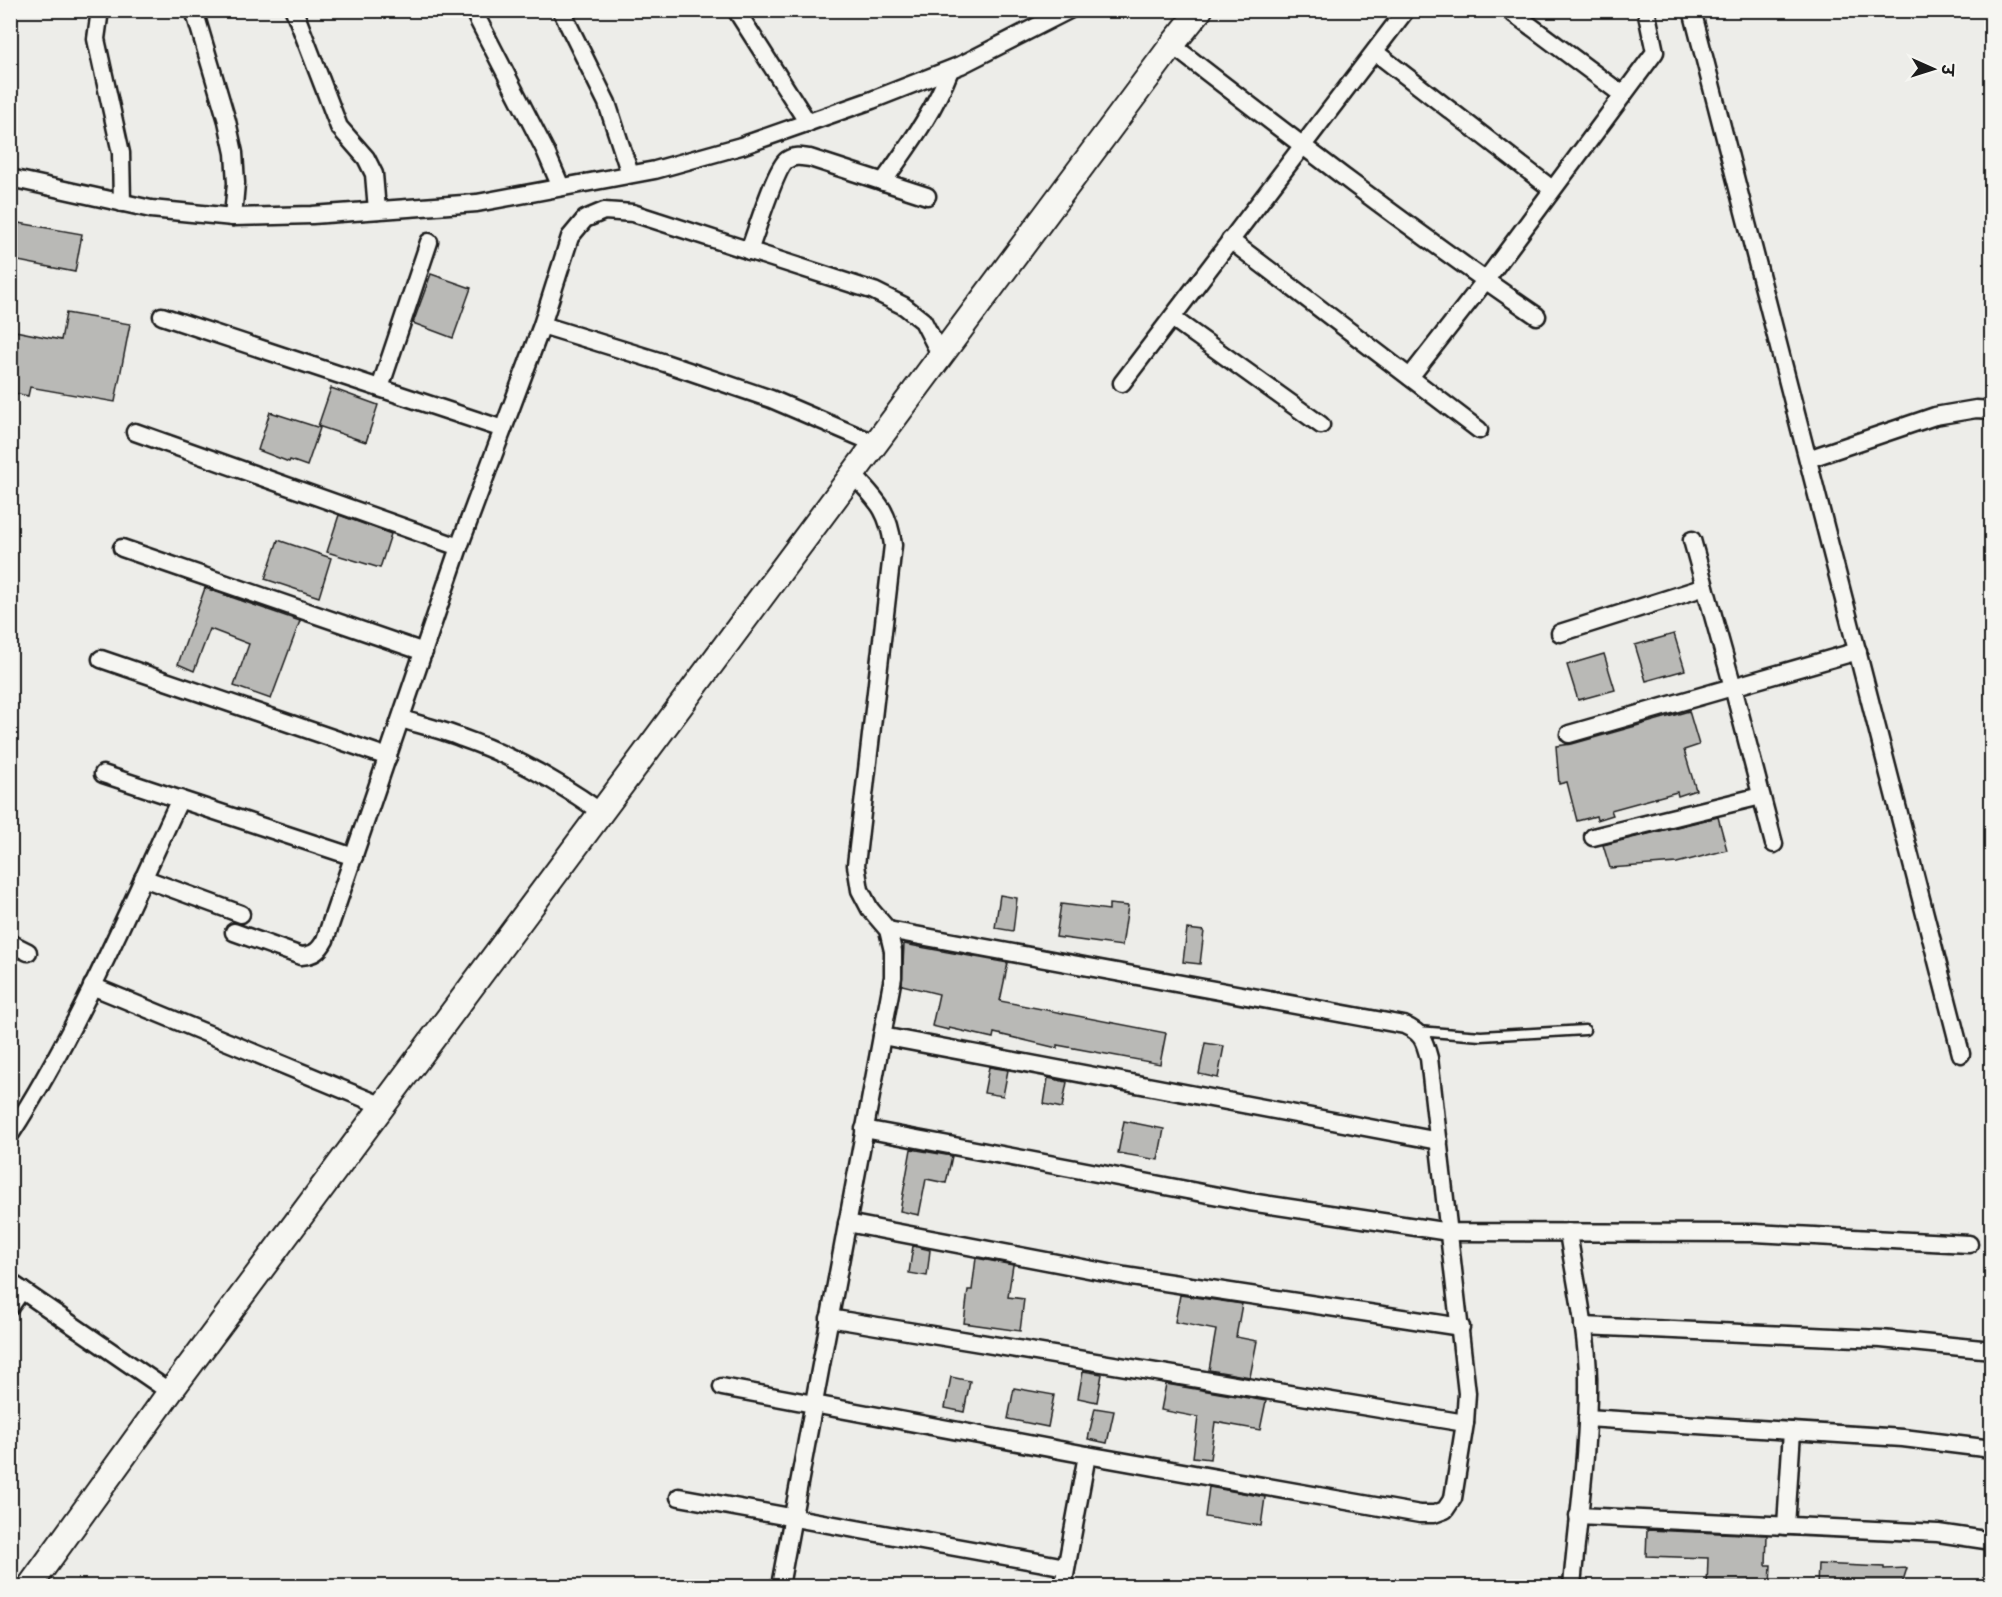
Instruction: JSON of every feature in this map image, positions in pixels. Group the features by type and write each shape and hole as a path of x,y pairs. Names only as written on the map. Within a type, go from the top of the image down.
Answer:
{"street":[{"path":"100,10 96,39 121,153 122,203"},
{"path":"194,10 227,121 234,153 236,183 233,217"},
{"path":"294,10 339,127 366,158 374,174 377,210"},
{"path":"473,10 561,188"},
{"path":"561,10 607,103 630,174"},
{"path":"736,10 808,123"},
{"path":"10,178 152,209 233,217 477,203 655,170 741,146 950,70 1030,32 1069,10"},
{"path":"30,1587 161,1386 373,1102 601,812 940,354 1200,10"},
{"path":"1122,383 1406,10"},
{"path":"1509,10 1623,95"},
{"path":"1410,377 1485,281 1655,52 1646,10"},
{"path":"1692,10 1961,1054"},
{"path":"1172,45 1302,146 1485,281 1537,316"},
{"path":"1374,52 1552,189"},
{"path":"883,182 929,117 950,70"},
{"path":"749,251 778,175 786,161 797,156 810,158 927,196"},
{"path":"234,932 301,956 320,950 325,940 459,547 542,325 570,237 585,219 604,211 633,213 874,291 904,306 923,321 940,354"},
{"path":"1230,240 1479,430"},
{"path":"380,388 429,242"},
{"path":"162,316 503,429"},
{"path":"1172,318 1322,425"},
{"path":"542,325 771,399 874,443"},
{"path":"1808,459 1935,416 1976,409 1992,410"},
{"path":"135,432 459,547"},
{"path":"780,1587 893,977 893,951 888,930 870,909 860,890 856,865 893,545 890,523 881,505 852,473"},
{"path":"1692,540 1774,844"},
{"path":"122,548 424,652"},
{"path":"1560,633 1705,587"},
{"path":"1569,734 1858,651"},
{"path":"101,659 388,757"},
{"path":"400,719 464,738 508,758 575,794 601,812"},
{"path":"103,774 354,857"},
{"path":"1593,837 1761,796"},
{"path":"10,1135 30,1105 92,986 180,799"},
{"path":"143,878 241,914"},
{"path":"722,1387 1420,1514 1434,1514 1445,1510 1453,1498 1465,1423 1467,1393 1429,1058 1418,1031 1404,1025 888,930"},
{"path":"10,943 28,952"},
{"path":"92,986 373,1102"},
{"path":"882,1036 1439,1141"},
{"path":"864,1129 1250,1202 1449,1232 1755,1233 1969,1244"},
{"path":"847,1223 1125,1276 1461,1327"},
{"path":"1568,1232 1583,1326 1588,1375 1587,1418 1572,1587"},
{"path":"10,1307 16,1286 161,1386"},
{"path":"829,1318 1465,1423"},
{"path":"1583,1326 1881,1339 1992,1350"},
{"path":"1587,1418 1904,1438 1992,1449"},
{"path":"1786,1526 1792,1431"},
{"path":"1062,1587 1087,1455"},
{"path":"680,1497 1066,1567"},
{"path":"1578,1516 1938,1533 1992,1541"}],"lane":[{"path":"1418,1031 1481,1036 1585,1030"}],"building":[{"path":"19,223 82,234 75,272 13,260"},
{"path":"431,274 471,288 453,338 413,323"},
{"path":"66,313 130,324 115,402 30,387 28,396 10,392 10,330 61,340"},
{"path":"331,388 378,405 366,442 318,426"},
{"path":"270,412 320,428 307,466 258,450"},
{"path":"339,515 391,534 380,568 327,552"},
{"path":"278,540 331,558 319,597 265,579"},
{"path":"205,588 300,621 271,699 234,686 249,644 210,629 194,671 178,664"},
{"path":"1674,634 1685,670 1646,681 1635,645"},
{"path":"1604,654 1615,690 1578,700 1567,665"},
{"path":"1689,711 1699,745 1684,750 1696,790 1678,796 1677,792 1611,810 1613,815 1597,820 1596,816 1577,821 1567,782 1559,784 1556,746 1572,744"},
{"path":"1718,817 1727,850 1677,863 1610,868 1603,845"},
{"path":"1000,895 1017,898 1013,931 995,928"},
{"path":"1061,904 1109,910 1109,904 1128,906 1122,946 1056,937"},
{"path":"1187,929 1204,931 1200,964 1183,962"},
{"path":"904,944 1008,963 1000,1001 1166,1033 1160,1064 1057,1045 1057,1048 994,1033 993,1038 932,1026 939,994 902,985"},
{"path":"1205,1043 1224,1046 1218,1078 1199,1074"},
{"path":"989,1067 1008,1070 1003,1096 984,1093"},
{"path":"1048,1078 1067,1082 1062,1108 1044,1104"},
{"path":"1124,1121 1164,1129 1158,1160 1118,1153"},
{"path":"911,1149 952,1156 946,1183 926,1179 919,1215 900,1211"},
{"path":"913,1246 930,1250 927,1276 909,1273"},
{"path":"976,1258 1013,1265 1008,1297 1024,1299 1020,1331 964,1323 968,1290 972,1290"},
{"path":"1180,1295 1242,1304 1236,1337 1257,1341 1250,1377 1209,1370 1216,1330 1175,1322"},
{"path":"1083,1371 1102,1374 1097,1402 1078,1398"},
{"path":"951,1377 970,1381 964,1412 945,1408"},
{"path":"1166,1384 1266,1401 1260,1430 1215,1422 1210,1459 1193,1457 1198,1417 1161,1410"},
{"path":"1014,1388 1054,1395 1048,1427 1008,1419"},
{"path":"1095,1408 1114,1411 1107,1443 1088,1439"},
{"path":"1209,1487 1265,1497 1261,1526 1205,1517"},
{"path":"1647,1530 1767,1535 1766,1565 1771,1565 1770,1587 1707,1587 1708,1558 1646,1556"},
{"path":"1818,1564 1884,1567 1884,1569 1907,1568 1901,1587 1817,1587"}]}
